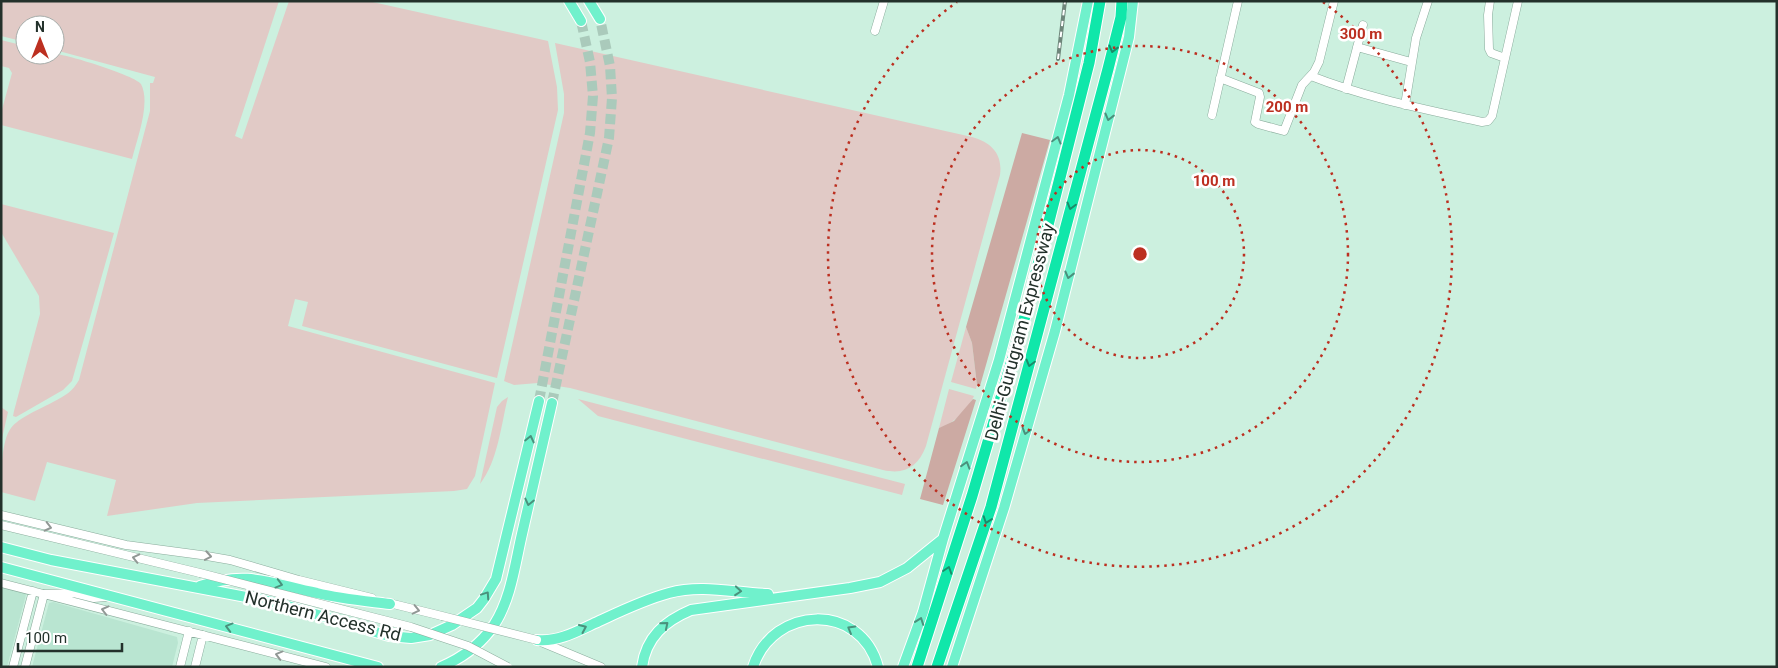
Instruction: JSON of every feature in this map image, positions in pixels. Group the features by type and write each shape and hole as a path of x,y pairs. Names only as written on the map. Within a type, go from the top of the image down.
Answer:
{"highway":[{"name":"Delhi-Gurugram Expressway","path":"917,667 972,496 1025,316 1089,63 1100,1"},
{"name":"Delhi-Gurugram Expressway","path":"937,667 991,507 1108,69 1121,17 1122,1"}],"main road":[{"path":"569,1 581,21"},
{"path":"589,1 600,19"},
{"path":"903,667 923,612 943,539 1000,360 1069,95 1088,1"},
{"path":"952,667 1004,508 1055,331 1129,37 1133,1"},
{"name":"Northern Access Rd","path":"1,547 51,560 213,589 278,603 389,636 411,638 422,636 440,631 452,625 476,608 496,579 539,401"},
{"path":"441,667 454,661 476,644 494,624 500,613 514,572 552,404"},
{"path":"642,667 643,656 653,636 669,621 691,610 866,585 893,577 943,539"},
{"name":"Northern Access Rd","path":"1,567 378,667"},
{"path":"197,587 215,581 252,578 331,596 390,604"},
{"path":"537,640 563,638 635,605 677,591 707,589 780,594 824,592"},
{"path":"753,667 762,648 776,633 792,624 816,619 841,623 860,634 874,652 878,667"}],"street":[{"path":"875,30 884,1"},
{"path":"1212,115 1238,1"},
{"path":"1220,78 1259,93 1260,97 1255,122 1282,131 1286,128 1302,85 1311,76 1319,62 1334,1"},
{"path":"1404,105 1416,38 1428,1"},
{"path":"1490,1 1488,10 1489,49 1494,55 1505,58"},
{"path":"1311,76 1346,89 1404,105 1482,122 1488,121 1492,116 1518,1"},
{"path":"1346,89 1363,25"},
{"path":"1357,47 1411,62"},
{"path":"1,515 126,545 230,560 390,604 537,640 601,667"},
{"path":"1,525 427,632 468,646 508,667"},
{"path":"1,583 326,667"},
{"path":"13,667 33,591"},
{"path":"44,594 74,593 94,598 115,597"},
{"path":"25,667 44,594"},
{"path":"180,667 188,631"},
{"path":"195,667 203,635"}],"shaded area":[{"path":"1,1 279,1 235,136 242,139 289,1 368,1 548,41 557,87 558,110 497,378 302,326 308,302 295,299 288,326 495,383 475,476 467,489 197,503 107,516 116,480 47,462 35,501 1,492 3,450 11,428 24,417 65,395 79,380 150,111 150,83 153,83 155,77 65,53 65,15 15,15 15,40 1,36"},
{"path":"1,40 15,44 15,65 65,65 65,56 100,66 136,80 141,84 145,101 140,131 132,159 1,125 1,113 12,73 9,68 1,66"},
{"path":"555,43 972,137 985,142 994,150 1000,161 1000,175 926,446 915,464 904,470 883,470 570,388 538,383 514,385 504,381 564,113 564,94"},
{"path":"1022,133 1050,140 980,386 977,385 972,343 966,327"},
{"path":"1,204 114,233 72,381 63,390 16,417 13,416 14,411 40,314 39,296 1,232"},
{"path":"966,327 972,343 976,389 951,382"},
{"path":"949,389 974,396 959,416 939,428"},
{"path":"508,397 495,454 480,484 497,407"},
{"path":"578,399 905,484 902,495 598,416"},
{"path":"973,399 976,400 943,505 920,499 939,428 954,421"},
{"path":"1,407 8,412 1,443"},
{"path":"1,585 27,591 7,667 1,667"},
{"path":"53,602 177,637 178,643 172,667 32,667 49,603"}],"tunnel":[{"path":"552,403 609,138 612,98 610,66 600,19"},
{"path":"539,401 590,133 593,96 590,62 581,21"}],"railway":[{"path":"1058,59 1065,1"}]}
